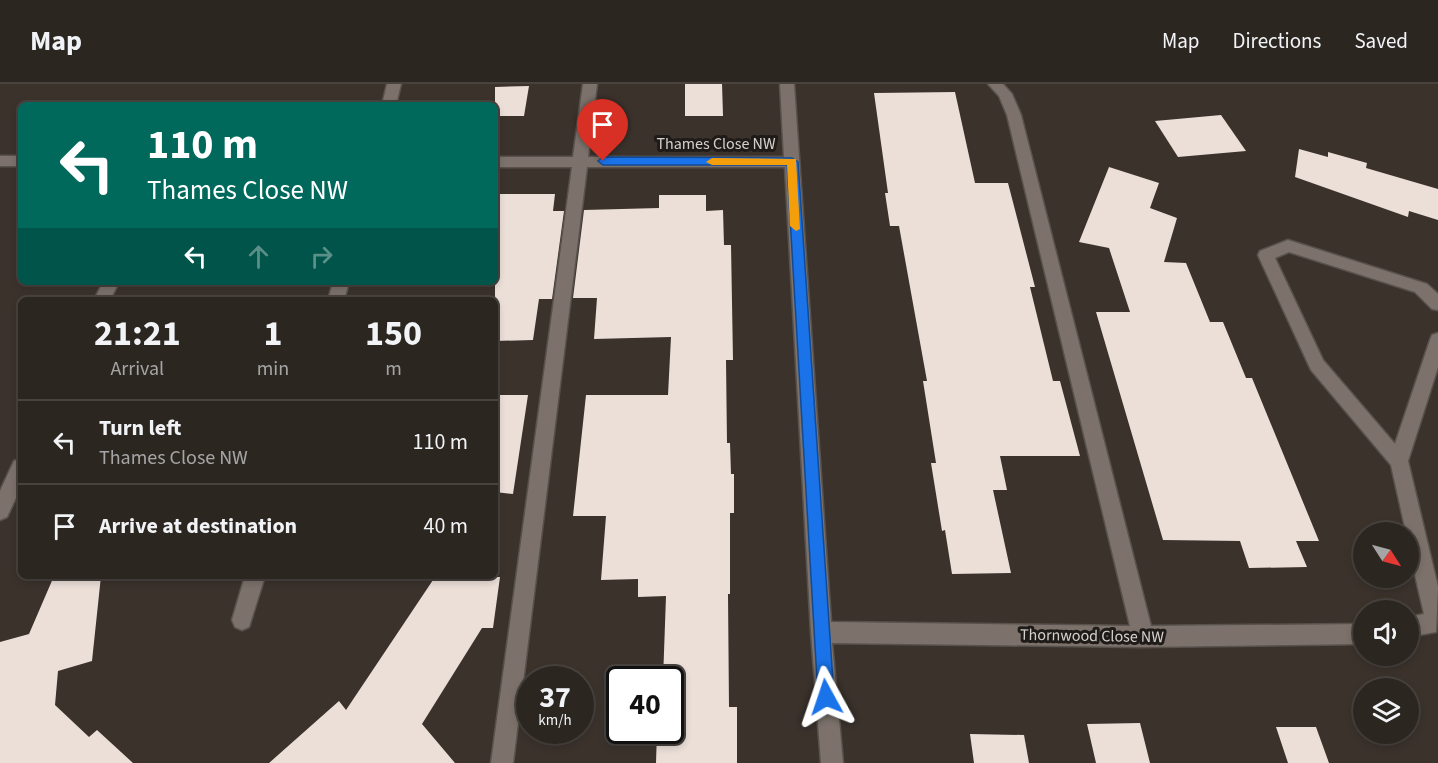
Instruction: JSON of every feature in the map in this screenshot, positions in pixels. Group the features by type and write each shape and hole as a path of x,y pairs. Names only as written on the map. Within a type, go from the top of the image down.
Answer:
{"street":[{"path":"390,102 394,84"},
{"path":"502,763 590,84"},
{"path":"788,84 821,632 832,763"},
{"path":"995,84 1005,94 1014,115 1143,637"},
{"path":"0,161 18,161"},
{"name":"Thames Close NW","path":"498,162 792,162"},
{"path":"1419,625 1436,622 1398,461 1317,365 1266,255 1288,246 1421,288 1438,304"},
{"path":"1398,461 1438,340"},
{"path":"0,511 18,473"},
{"path":"242,620 254,579"},
{"name":"Thornwood Close NW","path":"821,632 1143,637 1353,634"}],"building":[{"path":"685,84 722,84 723,116 685,116"},
{"path":"529,86 524,116 498,116 495,87"},
{"path":"955,92 975,183 1008,183 1035,287 1030,287 1053,381 1060,381 1080,456 1000,456 1007,490 993,490 1011,573 952,574 945,530 942,531 931,463 936,463 923,381 927,381 899,226 890,226 885,193 888,193 874,93"},
{"path":"1221,115 1246,151 1178,157 1155,121"},
{"path":"1299,149 1328,157 1328,152 1367,163 1366,168 1438,189 1438,220 1409,211 1408,217 1295,177"},
{"path":"1109,167 1159,183 1150,208 1177,218 1164,262 1186,263 1210,322 1223,322 1246,378 1252,378 1319,541 1296,541 1307,567 1249,568 1240,541 1163,540 1096,312 1130,312 1109,248 1079,242"},
{"path":"498,194 555,194 553,211 564,211 552,299 539,299 533,340 498,341 498,297 495,297 495,285 498,285"},
{"path":"659,195 706,195 706,211 723,210 724,245 731,245 733,360 726,360 727,443 730,443 731,474 734,474 734,513 730,513 730,594 728,594 729,707 737,707 737,763 656,763 657,744 684,744 684,666 664,666 666,596 638,597 638,579 601,580 606,516 573,516 586,395 668,395 671,337 594,339 597,298 573,298 584,210 659,208"},
{"path":"498,395 528,395 513,494 498,492"},
{"path":"500,577 493,628 482,628 422,724 455,763 269,763 339,701 346,710 434,579 498,579"},
{"path":"53,579 101,579 92,661 58,671 55,705 89,737 97,730 133,763 0,763 0,642 29,634"},
{"path":"1140,723 1150,763 1096,763 1087,724"},
{"path":"1276,727 1316,727 1329,763 1288,763"},
{"path":"970,734 1024,735 1029,763 974,763"}],"slow traffic":[{"path":"712,162 792,162 796,226"}],"route":[{"path":"603,161 792,162 826,697"}]}
